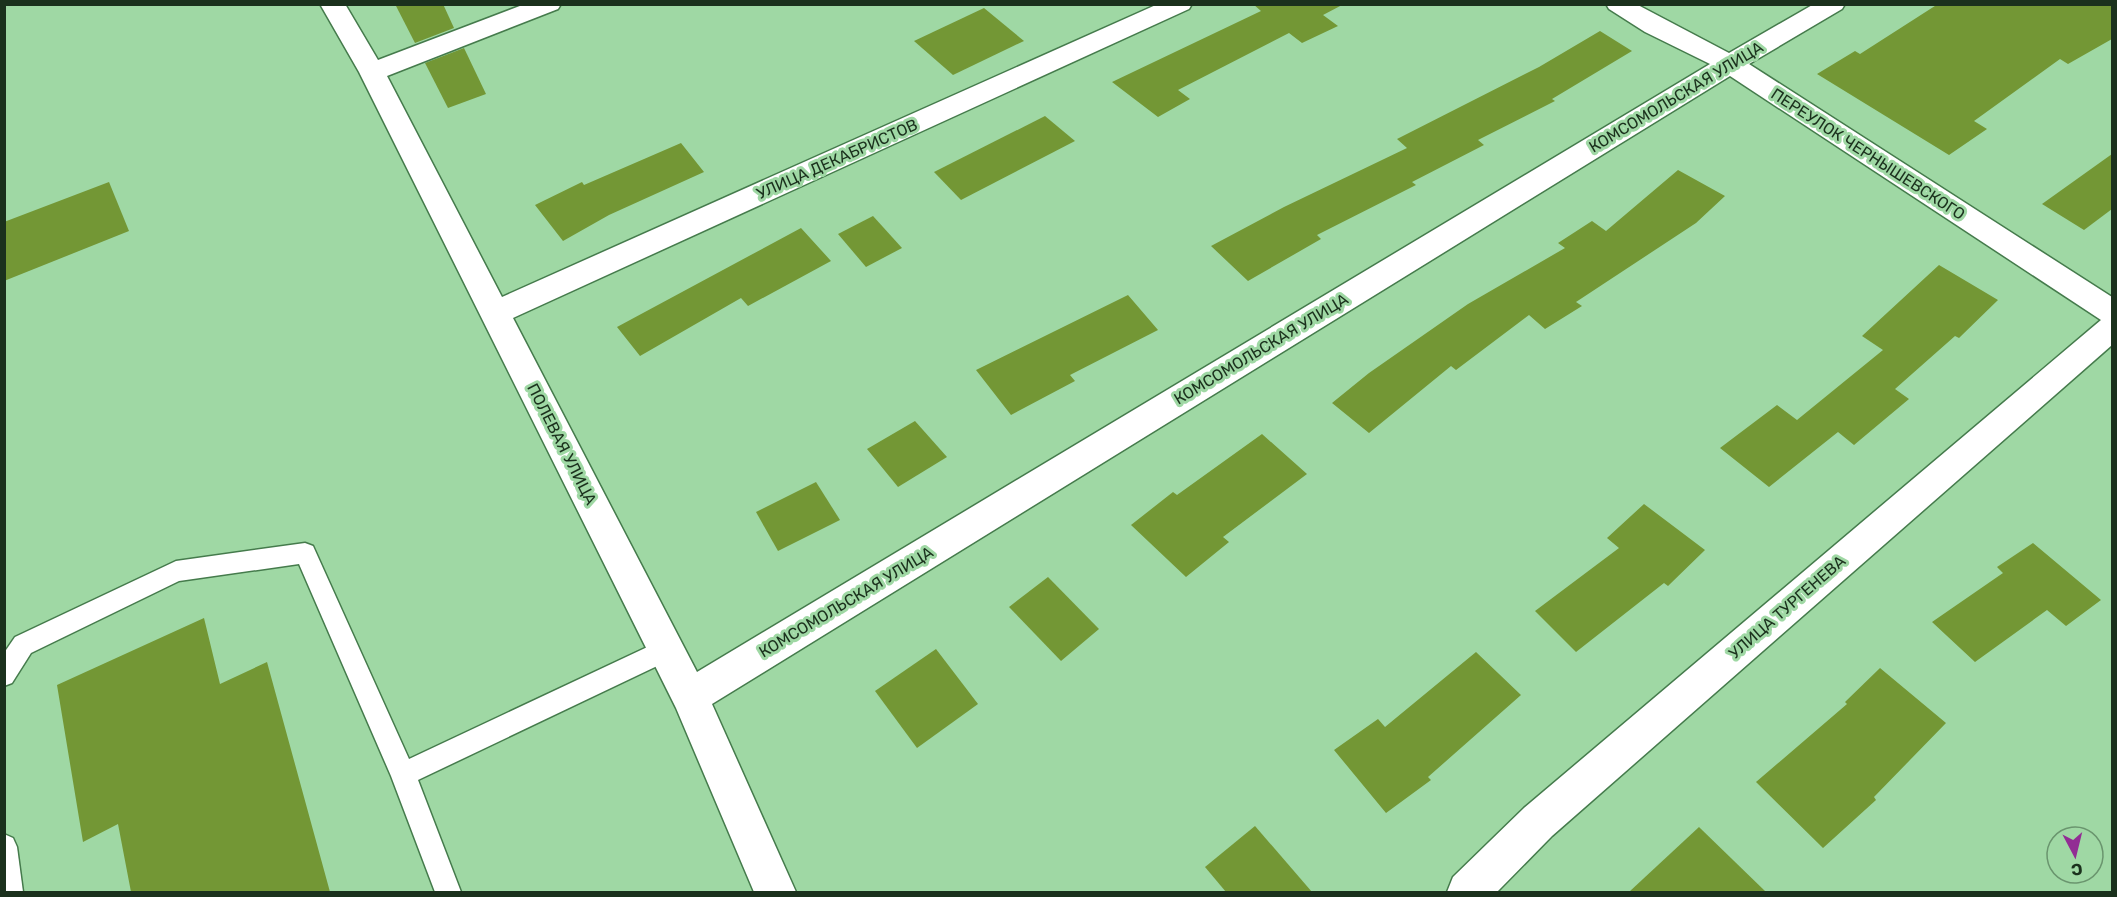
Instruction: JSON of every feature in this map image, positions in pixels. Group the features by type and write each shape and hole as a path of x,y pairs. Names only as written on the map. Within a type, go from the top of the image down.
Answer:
{"street":[{"name":"ПОЛЕВАЯ УЛИЦА","path":"332,4 372,72 690,697 775,892"},
{"path":"372,72 549,4"},
{"name":"УЛИЦА ДЕКАБРИСТОВ","path":"495,313 1180,4"},
{"name":"ПЕРЕУЛОК ЧЕРНЫШЕВСКОГО","path":"1618,4 1654,26 1730,64 2112,312"},
{"name":"КОМСОМОЛЬСКАЯ УЛИЦА","path":"690,697 1730,64 1833,4"},
{"name":"УЛИЦА ТУРГЕНЕВА","path":"1468,892 1538,822 2112,328"}],"lane":[{"path":"4,675 23,645 176,571 305,553 403,774 447,892"},
{"path":"403,774 666,650"},
{"path":"4,847 10,892"}],"building":[{"path":"395,4 443,4 454,28 415,43"},
{"path":"1253,4 1344,4 1323,15 1338,26 1302,43 1289,33 1178,90 1190,99 1158,117 1112,82 1261,11"},
{"path":"1938,4 2112,4 2112,39 2068,64 2060,59 1974,121 1987,129 1949,155 1817,74 1855,51 1860,54"},
{"path":"984,8 1024,41 953,75 914,41"},
{"path":"1600,31 1632,51 1552,99 1555,101 1478,140 1484,145 1412,182 1416,185 1317,235 1321,239 1248,281 1211,246 1284,207 1407,148 1397,139 1539,67"},
{"path":"464,48 486,94 448,108 425,63"},
{"path":"1045,116 1075,141 961,200 934,172"},
{"path":"681,143 704,172 609,215 563,241 535,205 582,182 584,185"},
{"path":"2112,154 2112,209 2084,230 2042,204"},
{"path":"1678,170 1725,196 1696,223 1576,302 1582,306 1545,329 1529,315 1456,370 1451,366 1369,433 1332,403 1369,373 1468,304 1565,248 1558,243 1592,221 1606,231"},
{"path":"109,182 129,231 4,281 4,222"},
{"path":"873,216 902,248 866,267 838,234"},
{"path":"801,228 831,261 748,306 741,298 640,356 617,327"},
{"path":"1939,265 1998,300 1959,338 1955,336 1895,389 1909,399 1854,445 1838,432 1769,487 1720,448 1777,405 1797,420 1883,350 1862,336"},
{"path":"1128,295 1158,330 1070,375 1075,381 1011,415 976,370"},
{"path":"915,421 947,457 898,487 867,449"},
{"path":"1262,434 1307,474 1223,537 1229,542 1186,577 1131,525 1173,492 1177,495"},
{"path":"816,482 840,520 778,551 756,512"},
{"path":"1644,504 1705,550 1668,586 1664,583 1576,652 1535,611 1619,548 1607,538"},
{"path":"2033,543 2101,600 2066,626 2047,610 1975,662 1932,622 2003,573 1997,567"},
{"path":"1048,577 1099,629 1061,661 1009,607"},
{"path":"204,618 220,684 267,662 330,892 131,892 118,824 83,842 57,685"},
{"path":"936,649 978,704 917,748 875,691"},
{"path":"1476,652 1521,695 1428,777 1431,780 1386,813 1334,750 1378,719 1385,727"},
{"path":"1880,668 1946,723 1874,797 1876,800 1823,848 1756,782 1847,704 1845,702"},
{"path":"1255,826 1312,892 1226,892 1205,867"},
{"path":"1699,827 1766,892 1629,892"}]}
